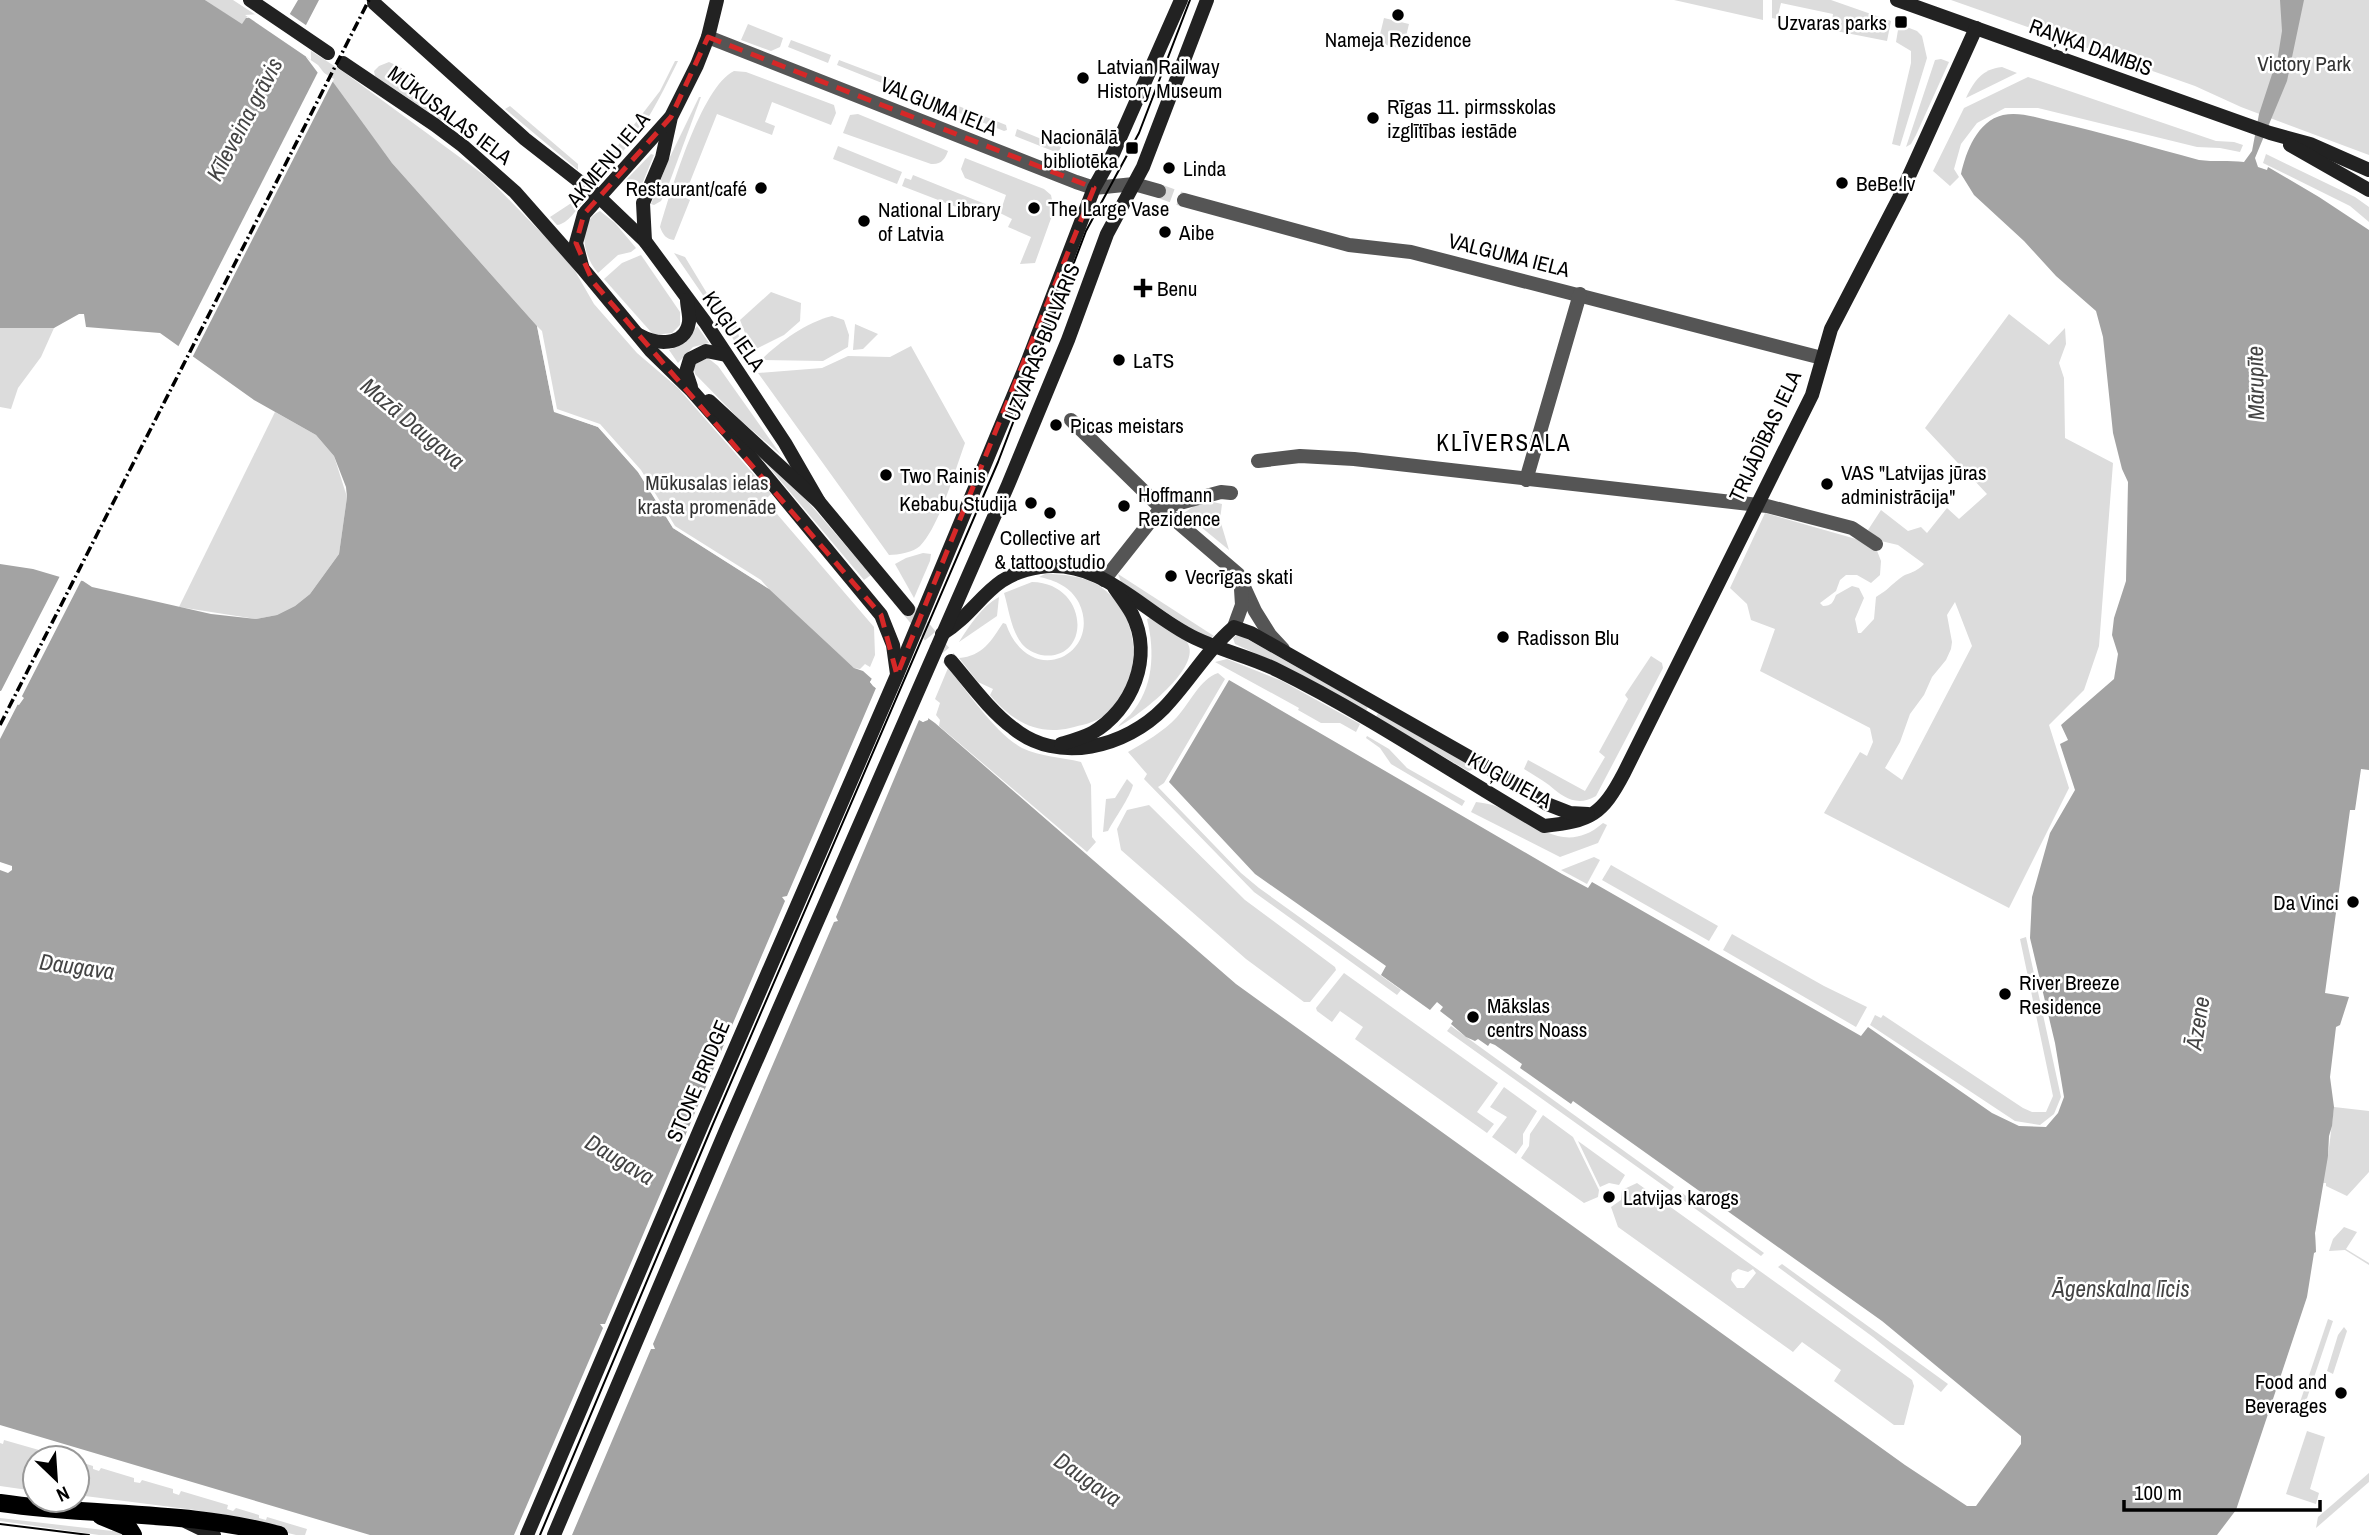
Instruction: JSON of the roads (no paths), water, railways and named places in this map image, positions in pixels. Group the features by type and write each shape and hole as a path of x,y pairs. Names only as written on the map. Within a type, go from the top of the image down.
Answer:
{"main road":[{"name":"AKMEŅU IELA","path":"645,241 643,203 662,158 671,117 708,37 717,0"},
{"name":"UZVARAS BULVĀRIS","path":"895,679 1027,363 1094,188 1113,154 1181,0"},
{"name":"UZVARAS BULVĀRIS","path":"554,1535 912,699 1008,485 1068,340 1107,234 1134,184 1207,0"},
{"name":"RAŅĶA DAMBIS","path":"1897,0 2270,133 2310,144 2369,170"},
{"path":"252,1 327,52"},
{"name":"MŪKUSALAS IELA","path":"374,3 525,139 598,196"},
{"name":"TRIJĀDĪBAS IELA","path":"1593,815 1609,802 1812,395 1831,329 1899,198 1976,28"},
{"name":"MŪKUSALAS IELA","path":"343,63 435,125 497,175 534,212 583,270"},
{"name":"AKMEŅU IELA","path":"583,270 576,243 584,214 671,117"},
{"name":"RAŅĶA DAMBIS","path":"2270,133 2369,190"},
{"name":"KUĢU IELA","path":"598,196 645,241 785,443 819,502"},
{"name":"KUĢU IELA","path":"583,270 635,333 692,391 881,615 893,645 895,679"},
{"path":"635,333 651,342 661,344 673,341 683,334 689,323 687,300"},
{"path":"692,391 686,372 690,359 706,351 726,355"},
{"name":"KUĢU IELA","path":"692,391 713,404 819,502 908,609"},
{"name":"KUĢU IELA","path":"942,634 959,624 985,594 1017,573 1041,567 1068,567 1094,575 1126,592 1196,639 1289,676 1544,825 1572,823 1593,815"},
{"path":"1054,747 1091,733 1101,726 1123,705 1137,678 1140,664 1138,632 1133,616 1108,583"},
{"path":"951,661 1012,728 1040,744 1087,748 1116,740 1137,730 1164,709 1215,645 1234,627"},
{"name":"KUĢU IELA","path":"1234,627 1251,633 1287,653 1547,804 1570,813 1593,815"},
{"name":"STONE BRIDGE","path":"527,1535 895,679"},
{"path":"1468,781 1483,782 1487,776 1480,764"},
{"path":"0,1503 180,1518 255,1528 279,1535"},
{"path":"96,1513 128,1527 133,1535"},
{"path":"180,1518 214,1535"}],"street":[{"name":"VALGUMA IELA","path":"708,37 1060,177 1094,188 1134,184 1159,191"},
{"path":"2353,162 2369,162"},
{"name":"VALGUMA IELA","path":"1184,200 1349,245 1411,252 1822,358"},
{"path":"1527,480 1580,294"},
{"name":"KUĢU IELA","path":"1071,420 1161,508 1238,574 1255,611 1270,635 1287,653"},
{"path":"1258,461 1300,456 1340,458 1767,506 1852,528 1875,544"},
{"path":"1108,583 1161,508 1226,493"},
{"path":"1234,627 1242,605 1238,574"}],"water":[{"path":"0,0 205,0 242,24 246,18 288,17 298,0 319,0 306,25 306,57 318,73 333,82 392,163 537,326 554,411 598,427 638,472 673,528 769,589 854,668 863,671 872,679 870,682 873,686 923,722 928,718 935,723 1236,984 1905,1465 1967,1506 1976,1506 2021,1444 2021,1436 1882,1321 1573,1101 1571,1104 1520,1068 1522,1064 1495,1045 1490,1043 1488,1046 1478,1039 1475,1041 1466,1037 1451,1024 1453,1021 1440,1011 1443,1007 1437,1002 1430,1010 1381,975 1386,966 1255,874 1169,782 1229,680 1562,874 1588,888 1592,882 1861,1036 1868,1027 1992,1113 2019,1126 2046,1127 2058,1113 2064,1097 2055,1043 2030,938 2032,897 2050,833 2075,790 2060,744 2068,740 2061,725 2114,679 2118,654 2112,635 2114,618 2126,581 2128,482 2113,433 2103,337 2096,311 2056,276 2024,241 1974,195 1961,174 1974,138 1994,118 2010,114 2074,126 2199,160 2244,162 2252,151 2259,114 2278,56 2282,31 2280,0 2304,0 2287,81 2255,158 2258,167 2267,170 2268,167 2369,230 2369,770 2361,769 2355,810 2350,810 2325,993 2349,997 2340,1025 2336,1027 2330,1077 2334,1107 2315,1233 2316,1252 2307,1297 2236,1510 2217,1535 370,1535 91,1452 91,1444 64,1444 0,1425 0,870 8,873 12,866 0,862 0,699 19,705 24,698 13,692 0,691 0,564 33,569 83,581 92,587 211,614 256,619 277,615 310,594 339,554 347,497 334,456 316,435 254,400 160,333 86,327 84,314 79,314 54,328 0,328"}],"tunnel":[{"path":"1159,191 1184,200"},
{"path":"908,609 951,661"}],"tram line":[{"path":"540,1535 713,1124 998,462 1086,231 1139,133 1190,0"},
{"path":"0,1524 89,1535"}],"railway":[{"path":"0,725 369,0"}],"place":[{"name":"Nameja Rezidence","path":"1398,15"},
{"name":"Uzvaras parks","path":"1901,22"},
{"name":"Latvian Railway History Museum","path":"1083,78"},
{"name":"Rīgas 11. pirmsskolas izglītības iestāde","path":"1373,118"},
{"name":"Nacionālā bibliotēka","path":"1132,148"},
{"name":"Linda","path":"1169,168"},
{"name":"BeBe.lv","path":"1842,183"},
{"name":"Restaurant/café","path":"761,188"},
{"name":"The Large Vase","path":"1034,208"},
{"name":"National Library of Latvia","path":"864,221"},
{"name":"Aibe","path":"1165,232"},
{"name":"Benu","path":"1143,288"},
{"name":"LaTS","path":"1119,360"},
{"name":"Picas meistars","path":"1056,425"},
{"name":"Two Rainis","path":"886,475"},
{"name":"VAS \"Latvijas jūras administrācija\"","path":"1827,484"},
{"name":"Kebabu Studija","path":"1031,503"},
{"name":"Hoffmann Rezidence","path":"1124,506"},
{"name":"Collective art & tattoo studio","path":"1050,513"},
{"name":"Vecrīgas skati","path":"1171,576"},
{"name":"Radisson Blu","path":"1503,637"},
{"name":"Da Vinci","path":"2353,902"},
{"name":"River Breeze Residence","path":"2005,994"},
{"name":"Mākslas centrs Noass","path":"1473,1017"},
{"name":"Latvijas karogs","path":"1609,1197"},
{"name":"Food and Beverages","path":"2341,1393"}],"district":[{"name":"KLĪVERSALA","path":"1504,442"}],"park label":[{"name":"Victory Park","path":"2304,63"},
{"name":"Mūkusalas ielas krasta promenāde","path":"707,494"}],"water label":[{"name":"Kīleveina grāvis","path":"244,119"},
{"name":"Mārupīte","path":"2255,383"},
{"name":"Mazā Daugava","path":"413,423"},
{"name":"Daugava","path":"77,966"},
{"name":"Āzene","path":"2197,1023"},
{"name":"Daugava","path":"620,1159"},
{"name":"Āgenskalna līcis","path":"2121,1288"},
{"name":"Daugava","path":"1088,1479"}]}
